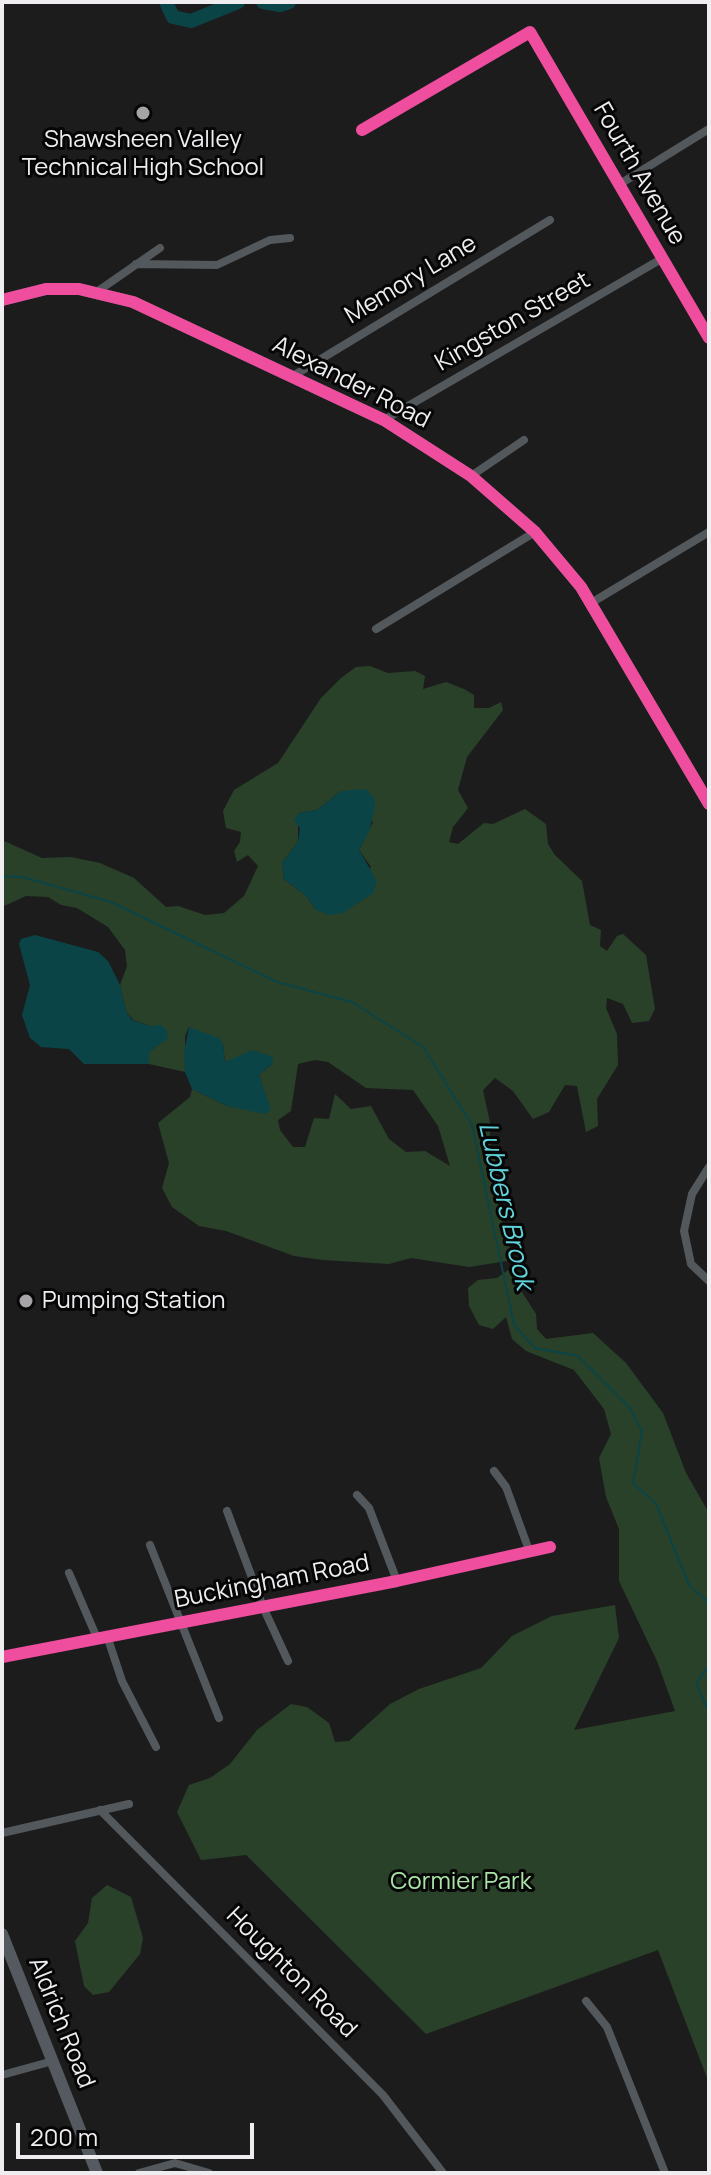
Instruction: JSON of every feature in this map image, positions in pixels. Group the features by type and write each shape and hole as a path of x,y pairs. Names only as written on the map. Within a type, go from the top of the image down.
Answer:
{"street":[{"name":"Fourth Avenue","path":"362,130 530,32 708,336"},
{"path":"620,184 709,129"},
{"name":"Memory Lane","path":"293,376 550,220"},
{"path":"136,264 217,265 270,240 290,238"},
{"path":"98,291 160,248"},
{"name":"Kingston Street","path":"384,420 663,258"},
{"name":"Alexander Road","path":"2,300 46,289 98,291 155,311 384,420 471,476 535,532 591,603 709,804"},
{"path":"471,476 524,440"},
{"path":"376,629 535,532"},
{"path":"591,603 709,532"},
{"path":"709,1167 692,1194 684,1231 691,1264 709,1281"},
{"path":"494,1471 506,1487 530,1553"},
{"path":"357,1495 369,1508 397,1581"},
{"path":"227,1511 263,1607 288,1661"},
{"path":"150,1545 219,1718"},
{"name":"Buckingham Road","path":"2,1657 397,1581 550,1547"},
{"path":"69,1573 97,1638"},
{"path":"107,1636 122,1681 156,1747"},
{"path":"2,1833 129,1804"},
{"name":"Houghton Road","path":"100,1810 383,2095 443,2173"},
{"name":"Aldrich Road","path":"2,1934 97,2173"},
{"path":"586,2001 607,2026 665,2173"},
{"path":"2,2075 53,2061"},
{"path":"139,2173 175,2163 209,2173"}],"green space":[{"path":"370,666 388,673 415,671 425,676 423,689 446,682 474,695 474,708 489,708 501,702 503,710 467,757 458,790 468,808 453,827 449,842 458,844 484,823 493,824 525,809 546,824 548,844 582,881 590,925 601,930 600,946 607,951 617,936 623,934 646,955 655,1009 649,1021 632,1023 623,1004 607,998 606,1008 617,1034 618,1065 597,1099 598,1126 586,1132 577,1086 565,1085 549,1112 533,1119 513,1091 495,1078 483,1090 491,1127 489,1140 496,1164 494,1176 499,1211 514,1260 469,1267 411,1258 389,1264 323,1260 294,1256 226,1231 199,1226 172,1207 162,1188 169,1163 158,1123 190,1097 192,1089 227,1106 270,1111 259,1075 272,1064 248,1054 225,1062 223,1044 189,1027 185,1036 185,1072 149,1064 149,1052 162,1042 150,1026 133,1020 126,1011 120,985 127,966 125,950 108,927 77,908 61,905 48,897 26,896 2,907 2,840 42,858 71,857 100,863 134,878 166,907 178,906 205,915 224,913 244,896 258,866 248,855 237,862 234,851 240,842 241,832 226,828 223,811 234,790 278,763 321,698 356,667","holes":["341,791 373,822 359,850 371,867 316,910 305,895 284,879 282,863 298,842 298,813 317,810","315,1060 328,1062 366,1088 413,1090 438,1126 450,1166 425,1151 406,1152 389,1139 371,1106 351,1109 335,1094 329,1119 314,1118 305,1147 293,1147 280,1130 278,1120 291,1111 298,1064"]},
{"name":"Cormier Park","path":"508,1270 536,1314 537,1329 546,1339 593,1333 626,1363 663,1413 686,1473 709,1513 709,2083 658,1950 426,2034 246,1855 201,1860 177,1812 189,1785 210,1778 230,1764 257,1730 291,1704 307,1707 329,1723 335,1742 349,1741 390,1704 419,1689 481,1668 512,1636 552,1616 615,1605 619,1638 574,1730 675,1711 657,1661 619,1581 619,1529 606,1497 599,1458 611,1434 604,1409 574,1370 526,1351 512,1339 506,1317 493,1329 479,1325 469,1306 468,1288 478,1280 497,1278"},
{"path":"107,1885 131,1897 143,1938 140,1954 109,1992 93,1995 84,1986 75,1941 88,1923 92,1898"}],"water":[{"path":"366,789 374,798 375,807 369,832 359,850 377,881 373,893 343,913 329,915 316,910 305,895 284,879 282,863 298,842 300,828 294,821 298,813 317,810 341,791"},
{"path":"35,935 98,952 108,961 132,1020 150,1026 161,1025 167,1030 168,1038 149,1052 149,1064 84,1064 69,1049 41,1047 30,1038 22,1015 30,985 19,944 21,939"},
{"path":"189,1027 219,1038 223,1044 225,1062 252,1050 273,1057 272,1064 259,1075 271,1110 265,1114 227,1106 192,1089 185,1072 184,1052"}],"waterway":[{"path":"166,2 173,17 191,21 238,2"},
{"path":"263,2 280,5 289,2"},
{"name":"Lubbers Brook","path":"2,876 22,877 111,902 277,982 352,1002 423,1047 472,1125 514,1325 535,1348 578,1356 630,1408 642,1431 633,1483 656,1504 689,1585 709,1603"},
{"name":"Lubbers Brook","path":"709,1665 696,1684 709,1712"}],"cycle path":[{"path":"362,130 530,32 709,338"},
{"path":"2,300 46,289 79,289 133,302 384,420 471,476 535,532 581,587 709,804"},
{"path":"2,1657 397,1581 550,1547"}],"place":[{"name":"Shawsheen Valley Technical High School","path":"143,113"},
{"name":"Pumping Station","path":"26,1301"}]}
